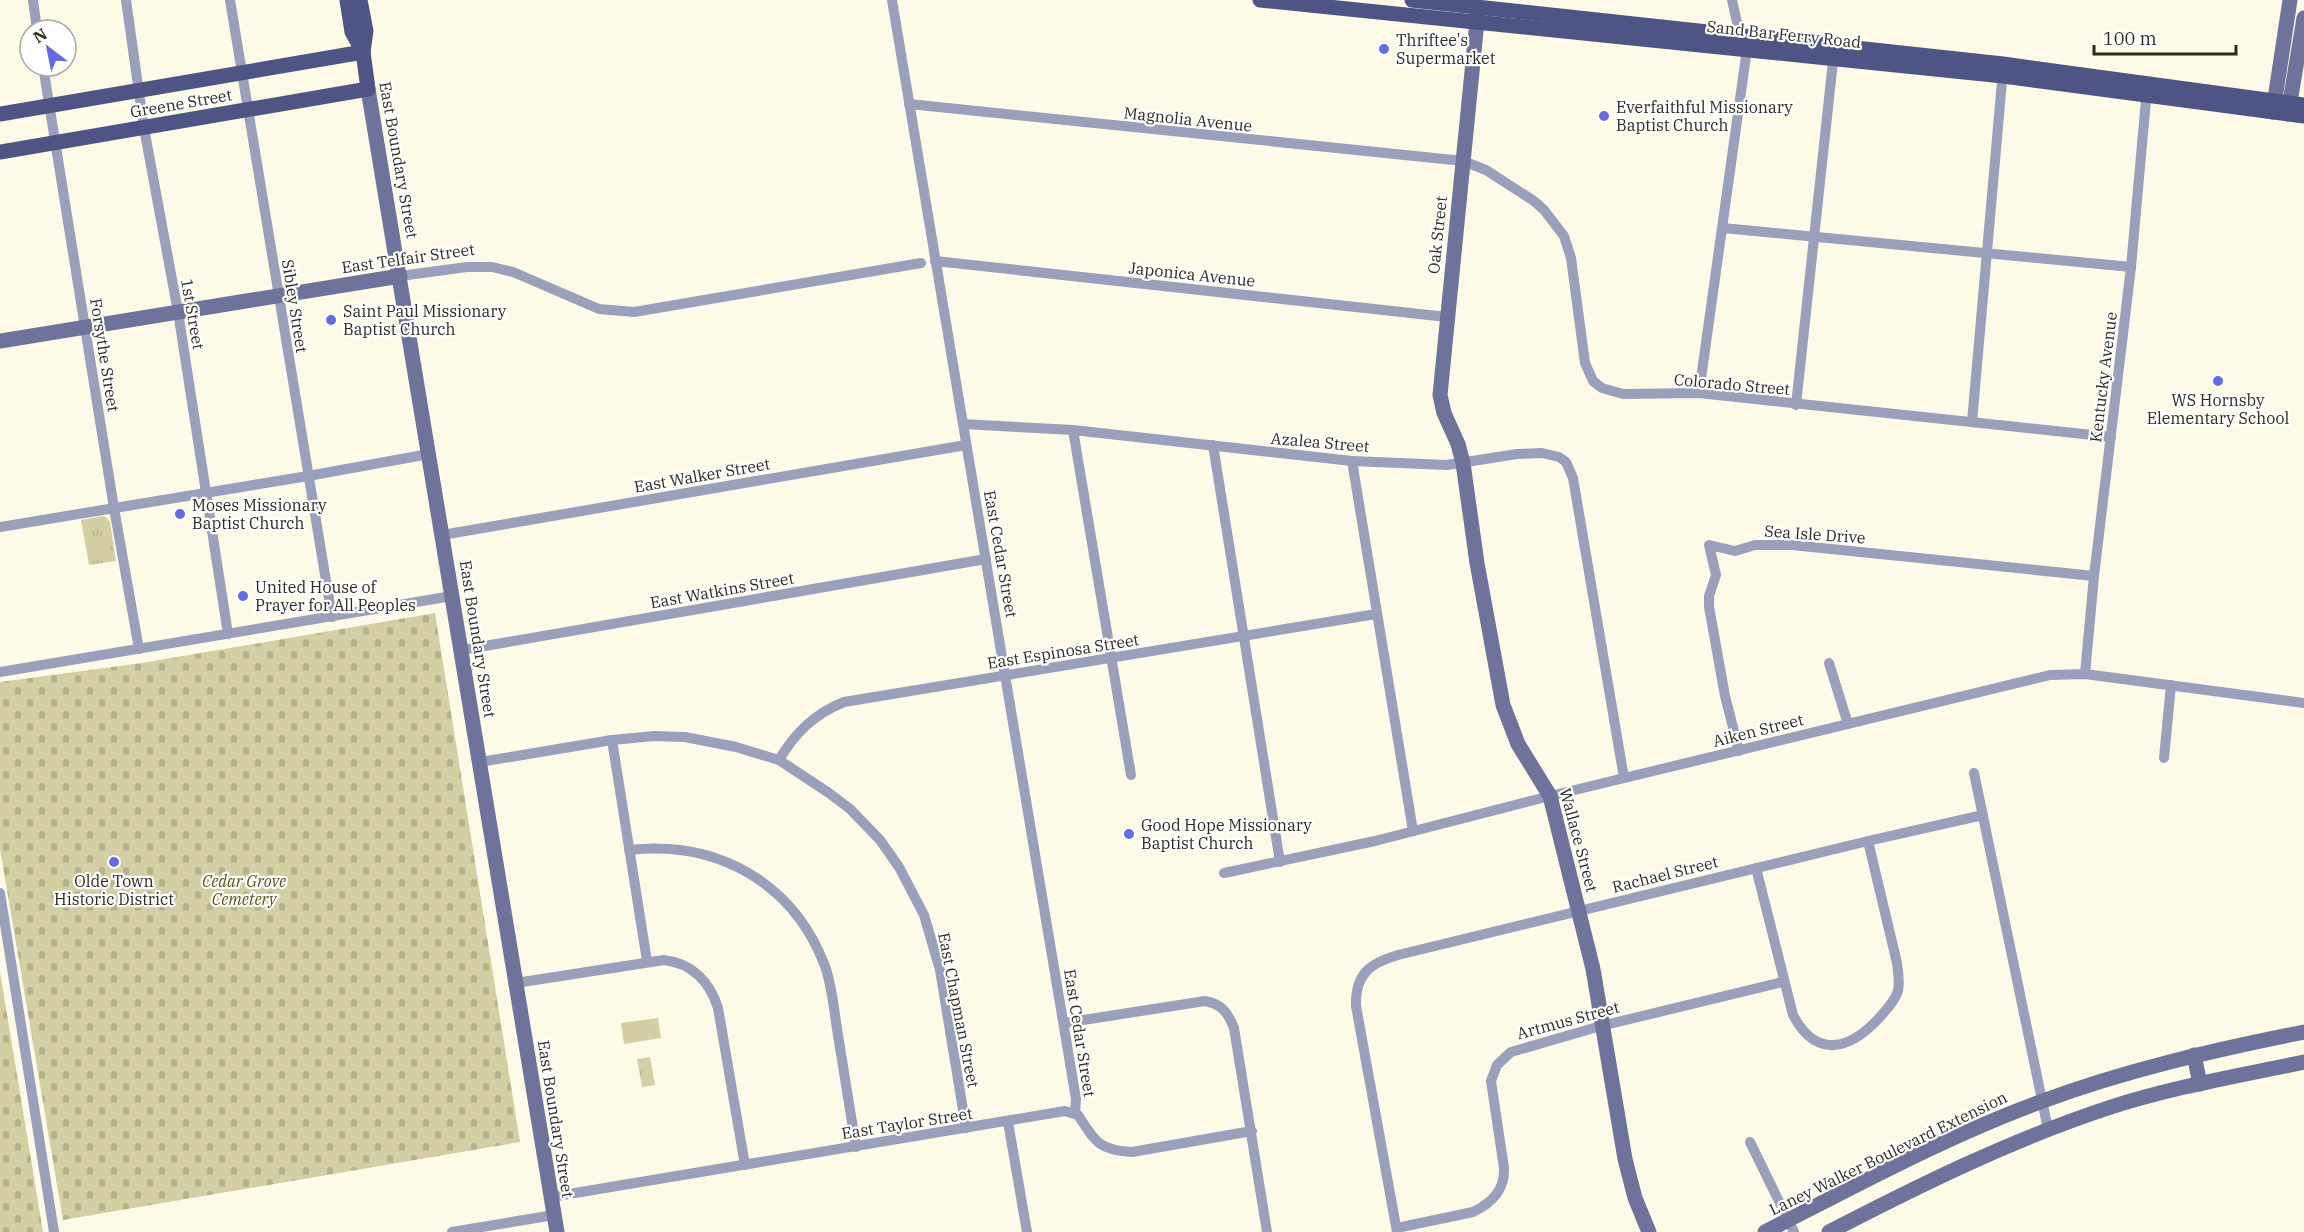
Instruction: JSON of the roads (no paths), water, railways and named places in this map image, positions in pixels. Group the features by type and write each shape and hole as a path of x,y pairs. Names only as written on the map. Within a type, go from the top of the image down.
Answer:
{"main road":[{"name":"East Boundary Street","path":"347,0 352,32 363,52"},
{"name":"East Boundary Street","path":"360,0 366,32 363,52 368,89 557,1232"},
{"name":"Sand Bar Ferry Road","path":"1260,0 1477,14 2003,70 2285,106 2304,116"},
{"name":"Sand Bar Ferry Road","path":"1412,0 1477,14"},
{"path":"2285,106 2290,0"},
{"name":"Oak Street","path":"1462,463 1458,444 1444,413 1440,395 1477,14"},
{"path":"2285,106 2304,18"},
{"name":"Greene Street","path":"0,114 363,52"},
{"name":"Greene Street","path":"0,152 368,89"},
{"name":"East Telfair Street","path":"0,341 400,276"},
{"name":"Wallace Street","path":"1462,463 1493,657 1503,705 1518,744 1550,796 1593,969 1625,1158 1635,1198 1649,1232"},
{"name":"Laney Walker Boulevard Extension","path":"1765,1232 1791,1226 1932,1148 2040,1102 2143,1068 2304,1032"},
{"path":"2194,1055 2200,1084"},
{"path":"1828,1232 1932,1180 2048,1130 2138,1099 2304,1062"}],"street":[{"path":"33,0 35,18"},
{"name":"1st Street","path":"126,0 144,128 178,312 228,634"},
{"name":"Sibley Street","path":"230,0 332,617"},
{"name":"East Cedar Street","path":"892,0 1064,1023 1076,1099 1075,1113"},
{"path":"1699,393 1723,228 1744,42 1732,0"},
{"path":"1796,405 1834,52"},
{"path":"1972,422 2003,70"},
{"name":"Forsythe Street","path":"45,78 114,508 140,649"},
{"name":"Kentucky Avenue","path":"2085,674 2094,576 2131,267 2147,89"},
{"name":"Magnolia Avenue","path":"909,104 1463,161"},
{"name":"Colorado Street","path":"1463,161 1486,170 1534,201 1564,236 1571,258 1583,356 1593,381 1602,388 1623,394 1699,393 1796,405 2111,436"},
{"path":"1723,228 2131,267"},
{"name":"Japonica Avenue","path":"935,261 1447,317"},
{"name":"East Telfair Street","path":"400,276 467,267 492,267 513,272 591,307 609,311 634,312 921,263"},
{"name":"Azalea Street","path":"963,424 1073,430 1352,461 1439,465 1533,453 1559,457 1566,462 1573,478 1624,778"},
{"path":"1073,430 1131,775"},
{"name":"East Walker Street","path":"442,535 966,444"},
{"path":"1213,445 1280,862"},
{"path":"0,527 429,454"},
{"path":"1352,461 1413,831"},
{"name":"Sea Isle Drive","path":"1739,751 1725,696 1709,607 1709,596 1716,575 1708,545 1735,551 1755,545 1792,545 2094,576"},
{"name":"East Watkins Street","path":"462,650 986,559"},
{"path":"0,672 452,596"},
{"name":"East Espinosa Street","path":"778,760 800,730 810,721 818,714 844,702 1377,614"},
{"path":"1829,663 1848,724"},
{"name":"Aiken Street","path":"1224,873 1413,831 2064,673 2304,703"},
{"path":"2164,758 2170,685"},
{"name":"East Chapman Street","path":"480,762 612,740 654,735 685,737 736,747 778,760 829,793 860,819 889,852 917,898 931,933 940,970 966,1128"},
{"path":"612,740 647,962"},
{"path":"1974,773 2040,1102 2048,1130"},
{"name":"Rachael Street","path":"1397,1230 1356,1006 1361,978 1369,967 1386,958 1579,910 1983,815"},
{"path":"1756,868 1793,1015 1804,1032 1817,1042 1833,1046 1846,1044 1870,1028 1896,996 1899,981 1897,963 1868,841"},
{"path":"629,850 680,849 728,862 763,883 795,912 812,940 828,976 856,1147"},
{"path":"0,893 54,1232"},
{"path":"516,983 664,960 676,961 701,976 715,996 722,1020 745,1165"},
{"name":"Artmus Street","path":"1397,1230 1460,1216 1485,1207 1503,1185 1504,1177 1491,1081 1497,1065 1511,1052 1601,1026 1783,982"},
{"path":"1064,1023 1205,1001 1220,1005 1234,1028 1267,1232"},
{"name":"East Taylor Street","path":"551,1197 1065,1111 1075,1113"},
{"path":"1075,1113 1095,1141 1114,1151 1132,1152 1252,1131"},
{"path":"1008,1122 1027,1232"},
{"path":"1750,1142 1791,1226"},
{"path":"453,1232 554,1215"}],"place":[{"name":"Thriftee's Supermarket","path":"1384,49"},
{"name":"Everfaithful Missionary Baptist Church","path":"1604,116"},
{"name":"Saint Paul Missionary Baptist Church","path":"331,320"},
{"name":"WS Hornsby Elementary School","path":"2218,381"},
{"name":"Moses Missionary Baptist Church","path":"180,514"},
{"name":"United House of Prayer for All Peoples","path":"243,596"},
{"name":"Good Hope Missionary Baptist Church","path":"1129,834"},
{"name":"Olde Town Historic District","path":"114,862"}],"park label":[{"name":"Cedar Grove Cemetery","path":"244,890"}]}
